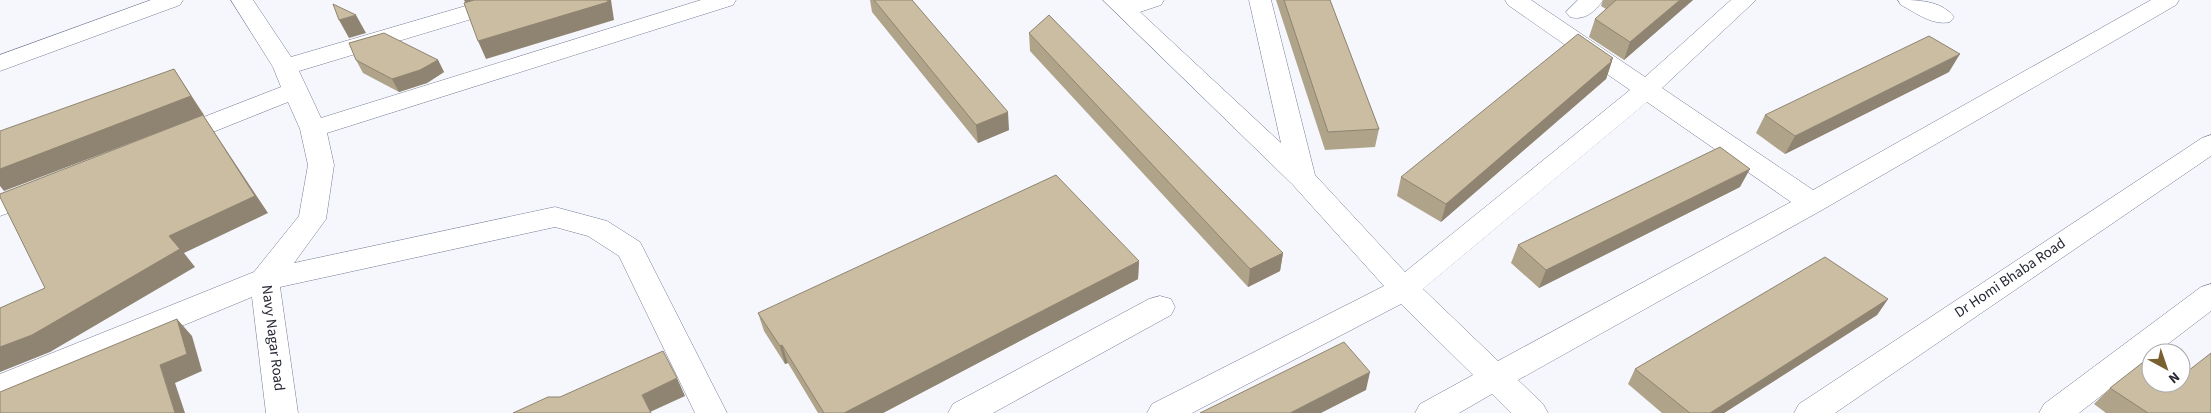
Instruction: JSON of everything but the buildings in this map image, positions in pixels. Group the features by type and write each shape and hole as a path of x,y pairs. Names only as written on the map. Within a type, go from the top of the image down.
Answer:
{"street":[{"path":"0,63 172,0"},
{"name":"Navy Nagar Road","path":"242,0 290,78 313,129 321,165 312,219 264,280 282,413"},
{"path":"148,148 290,78 510,0"},
{"path":"313,129 726,0"},
{"path":"1119,4 1153,0"},
{"path":"1260,0 1302,178"},
{"path":"1516,0 1812,203"},
{"path":"1163,413 1404,289 1645,90 1745,0"},
{"path":"1909,0 1942,17"},
{"path":"1431,413 1495,376 1812,203 2168,0"},
{"path":"1119,4 1302,178 1404,289 1532,413"},
{"name":"Dr Homi Bhaba Road","path":"1810,413 2211,144"},
{"path":"0,206 65,180"},
{"path":"0,388 264,280 555,217 597,228 630,249 666,355 711,413"},
{"path":"2055,413 2211,296"},
{"path":"964,413 1160,307"}]}
